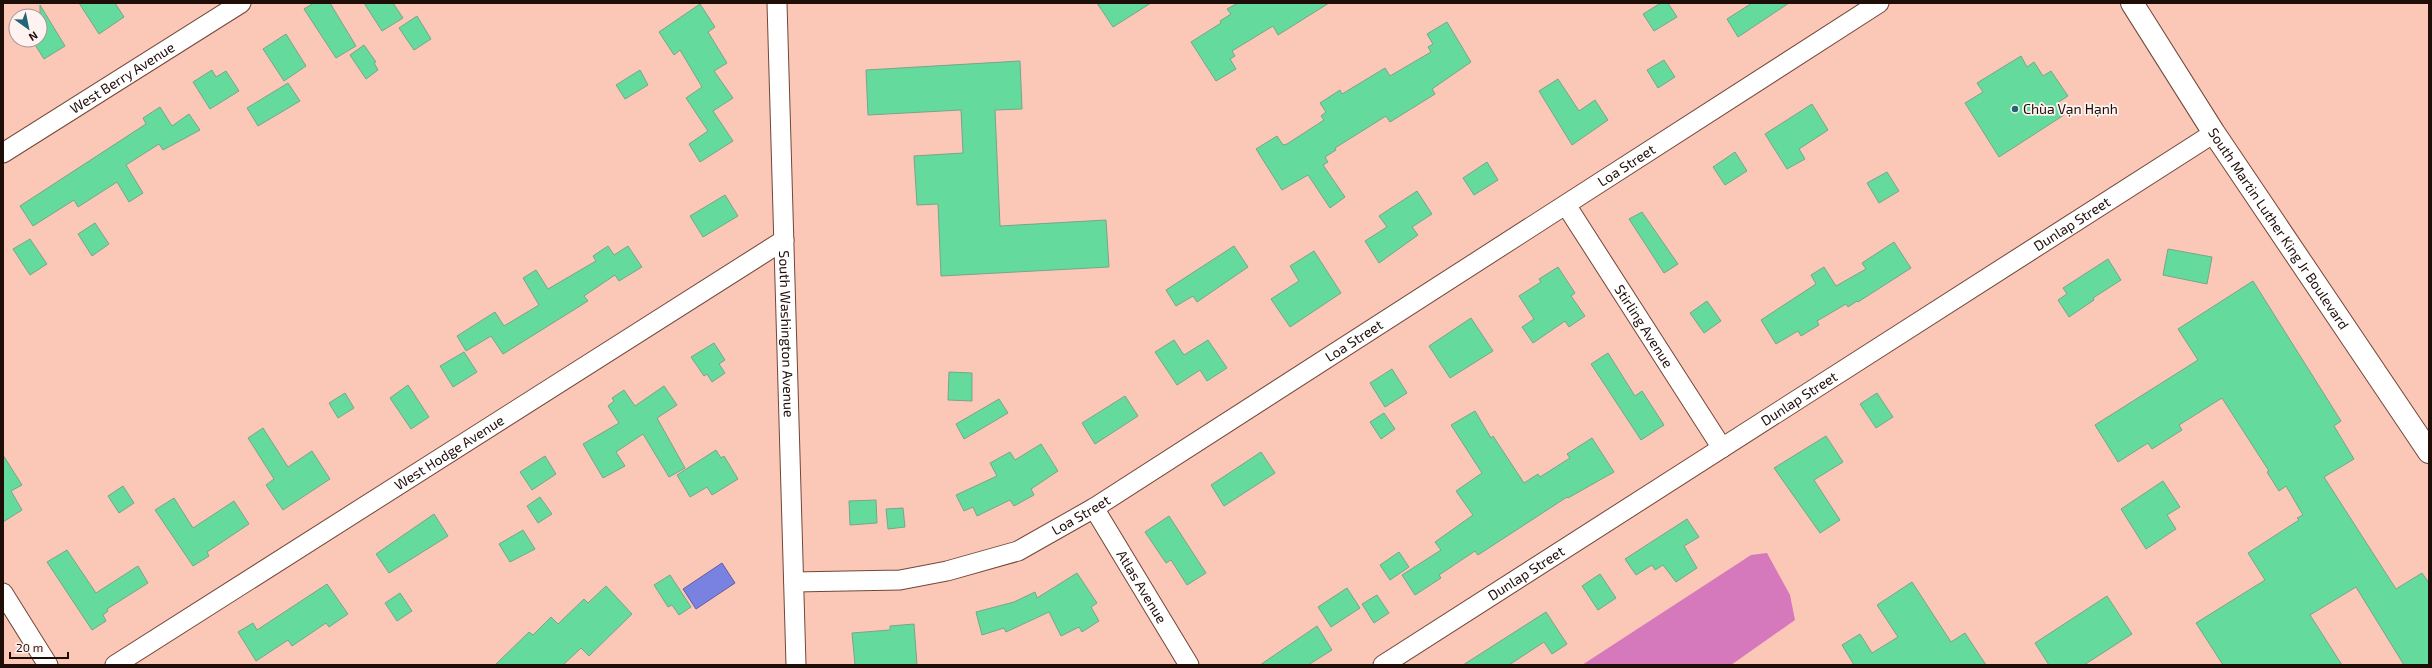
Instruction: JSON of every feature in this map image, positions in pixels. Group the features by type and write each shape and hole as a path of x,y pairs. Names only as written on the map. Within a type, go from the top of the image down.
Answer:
{"main road":[{"name":"South Martin Luther King Jr Boulevard","path":"2132,3 2214,133 2429,452"}],"street":[{"name":"West Berry Avenue","path":"3,153 242,3"},
{"name":"South Washington Avenue","path":"777,3 796,665"},
{"name":"Loa Street","path":"794,582 900,580 947,571 1018,552 1094,508 1879,3"},
{"name":"Dunlap Street","path":"1383,665 2214,133"},
{"name":"Stirling Avenue","path":"1566,205 1722,448"},
{"name":"West Hodge Avenue","path":"115,665 784,240"},
{"name":"Atlas Avenue","path":"1094,508 1189,665"},
{"path":"3,593 48,665"}],"shaded area":[{"path":"1767,553 1790,595 1795,620 1731,665 1582,665 1751,555"}],"water":[{"path":"722,563 735,583 696,609 683,589"}],"building":[{"path":"79,3 115,3 124,17 99,34"},
{"path":"314,3 330,3 356,46 336,58 304,9"},
{"path":"364,3 393,3 403,18 382,31"},
{"path":"1097,3 1151,3 1113,27"},
{"path":"1238,3 1329,3 1278,35 1273,26 1232,51 1235,56 1230,59 1236,69 1216,81 1191,42 1221,23 1220,21 1231,14 1227,9"},
{"path":"1661,3 1668,3 1677,17 1654,31 1643,14"},
{"path":"1752,3 1789,3 1738,37 1727,19"},
{"path":"700,4 715,27 708,32 727,63 714,71 733,98 713,111 733,141 700,162 689,144 708,131 686,98 702,87 680,50 674,55 659,32"},
{"path":"417,16 431,39 414,50 399,28"},
{"path":"48,18 65,46 44,59 37,48 48,48"},
{"path":"1447,22 1471,62 1432,89 1435,94 1390,122 1386,116 1335,148 1336,150 1325,157 1328,162 1323,165 1345,197 1330,208 1308,175 1282,190 1256,149 1277,136 1283,145 1287,144 1324,120 1321,116 1326,112 1320,103 1340,90 1342,94 1385,68 1390,76 1431,52 1428,47 1433,44 1427,34"},
{"path":"286,34 306,66 284,81 263,49"},
{"path":"364,45 376,62 374,63 378,70 366,79 350,55"},
{"name":"Chùa Vạn Hạnh","path":"2021,56 2027,67 2034,62 2043,76 2051,71 2068,96 2057,103 2064,115 1999,157 1965,103 1983,92 1977,83"},
{"path":"1664,60 1675,77 1658,88 1647,70"},
{"path":"1020,61 1022,109 995,110 1000,226 1106,220 1109,267 941,276 938,204 917,205 914,156 963,153 961,110 868,115 866,70"},
{"path":"212,70 216,77 226,71 239,91 210,109 193,82"},
{"path":"640,70 648,85 625,99 616,85"},
{"path":"1558,79 1579,111 1595,100 1608,120 1572,145 1539,91"},
{"path":"288,83 300,101 258,126 247,108"},
{"path":"1812,104 1828,130 1799,149 1805,159 1787,169 1765,134"},
{"path":"160,107 172,126 189,114 200,130 163,150 159,144 126,165 143,193 129,202 117,182 78,207 74,200 33,226 20,206 146,124 143,118"},
{"path":"1735,152 1747,171 1725,185 1713,167"},
{"path":"1487,162 1498,180 1474,195 1463,178"},
{"path":"1887,172 1899,191 1879,203 1867,183"},
{"path":"1417,191 1432,214 1412,227 1418,235 1379,263 1365,241 1387,227 1379,216"},
{"path":"725,195 738,216 703,237 690,216"},
{"path":"1642,212 1678,264 1664,273 1629,219"},
{"path":"95,223 109,244 92,256 78,234"},
{"path":"30,239 47,264 30,275 13,249"},
{"path":"1894,242 1911,268 1858,302 1857,301 1848,307 1846,304 1817,321 1819,325 1801,336 1798,331 1776,344 1761,320 1816,284 1811,275 1824,267 1836,286 1866,269 1862,263"},
{"path":"608,246 614,255 628,246 642,267 619,281 615,275 584,296 588,301 503,354 491,336 466,351 457,336 495,312 504,326 539,305 523,278 536,270 548,289 596,261 593,256"},
{"path":"1234,246 1248,267 1197,302 1193,296 1176,306 1166,290"},
{"path":"2168,249 2212,257 2207,284 2163,275"},
{"path":"1314,251 1341,293 1290,327 1271,299 1299,281 1290,266"},
{"path":"2108,259 2121,280 2093,298 2094,300 2069,317 2058,300 2067,294 2063,288"},
{"path":"1558,267 1575,293 1571,296 1585,316 1569,327 1565,321 1533,343 1522,327 1534,319 1519,296 1541,282 1539,279"},
{"path":"2253,281 2341,421 2334,426 2354,459 2324,477 2396,589 2422,573 2429,583 2429,665 2404,665 2356,587 2310,615 2342,665 2223,665 2196,623 2265,580 2248,553 2299,520 2297,518 2303,515 2286,486 2279,491 2267,472 2269,471 2222,398 2179,425 2182,430 2152,449 2148,443 2118,462 2095,425 2198,360 2178,329"},
{"path":"1707,301 1721,321 1704,333 1690,313"},
{"path":"1471,318 1493,351 1450,378 1429,346"},
{"path":"1174,340 1184,355 1208,340 1227,368 1207,381 1200,370 1177,385 1155,352"},
{"path":"714,343 725,360 719,364 725,373 712,382 707,374 704,376 691,357"},
{"path":"464,352 477,372 453,387 440,366"},
{"path":"1608,353 1635,396 1642,391 1664,425 1641,440 1591,364"},
{"path":"1392,369 1407,393 1385,407 1370,383"},
{"path":"949,372 972,373 972,401 948,400"},
{"path":"408,385 429,417 411,429 390,398"},
{"path":"664,386 677,405 657,418 685,468 669,477 643,434 616,452 625,466 603,478 583,444 619,423 608,406 614,401 612,398 624,390 635,406"},
{"path":"345,393 354,408 338,418 329,403"},
{"path":"1877,393 1893,417 1876,428 1860,404"},
{"path":"1125,396 1138,416 1095,444 1082,423"},
{"path":"999,399 1008,413 964,439 956,424"},
{"path":"1475,411 1491,438 1493,436 1524,483 1538,474 1540,477 1570,458 1567,454 1592,438 1614,472 1568,498 1567,497 1478,555 1475,551 1439,575 1441,578 1415,595 1402,575 1441,550 1435,542 1473,515 1456,491 1482,473 1451,425"},
{"path":"1384,413 1395,429 1381,439 1370,422"},
{"path":"263,428 288,467 312,451 330,479 283,510 266,485 274,479 248,438"},
{"path":"1826,436 1843,462 1814,480 1840,520 1820,533 1774,468"},
{"path":"1041,444 1058,471 1031,489 1034,495 1014,506 1010,500 977,516 973,507 964,511 956,495 997,476 990,463 1010,452 1015,460"},
{"path":"716,450 721,458 724,456 738,479 712,495 707,487 690,497 677,475"},
{"path":"1261,452 1275,473 1224,506 1211,485"},
{"path":"3,455 22,485 11,491 22,510 3,522"},
{"path":"545,456 556,474 532,490 520,472"},
{"path":"2163,481 2180,507 2167,515 2176,529 2146,549 2121,509"},
{"path":"123,486 134,503 119,513 108,496"},
{"path":"540,497 552,514 538,523 527,506"},
{"path":"174,498 193,528 234,501 249,524 207,552 209,556 193,566 155,510"},
{"path":"876,500 877,523 850,525 849,501"},
{"path":"903,508 905,527 888,529 886,509"},
{"path":"434,514 448,536 389,573 376,554"},
{"path":"1169,516 1206,573 1187,585 1171,560 1166,563 1145,532"},
{"path":"1687,519 1699,537 1684,546 1697,568 1676,582 1663,565 1655,570 1652,565 1636,575 1625,559"},
{"path":"523,530 535,549 510,562 499,544"},
{"path":"67,550 96,593 138,566 148,583 107,609 108,611 103,615 106,621 92,630 47,562"},
{"path":"1399,552 1409,567 1390,580 1380,565"},
{"path":"1077,573 1097,603 1091,607 1099,621 1082,632 1079,627 1061,636 1049,612 1006,632 1004,628 982,635 976,612 1014,602 1035,592 1037,598"},
{"path":"1600,574 1616,598 1598,610 1582,586"},
{"path":"670,575 691,607 679,615 672,605 668,607 654,585"},
{"path":"1912,582 1951,642 1965,633 1986,665 1854,665 1842,645 1860,634 1872,653 1898,637 1877,605"},
{"path":"327,584 348,614 329,627 326,623 292,646 288,640 256,661 238,632 253,623 257,630"},
{"path":"606,586 632,614 589,656 581,648 563,665 495,665 529,632 533,635 551,617 558,624 584,599 588,603"},
{"path":"1347,588 1360,608 1331,627 1318,607"},
{"path":"400,593 412,611 397,621 385,603"},
{"path":"1377,595 1389,613 1374,623 1362,604"},
{"path":"2107,596 2132,634 2084,665 2049,665 2035,643"},
{"path":"1546,612 1567,644 1552,654 1544,642 1509,665 1463,665"},
{"path":"914,624 917,665 855,665 852,633 890,630 890,626"},
{"path":"1317,626 1332,650 1308,665 1260,665"}],"place":[{"name":"Chùa Vạn Hạnh","path":"2015,109"}]}
